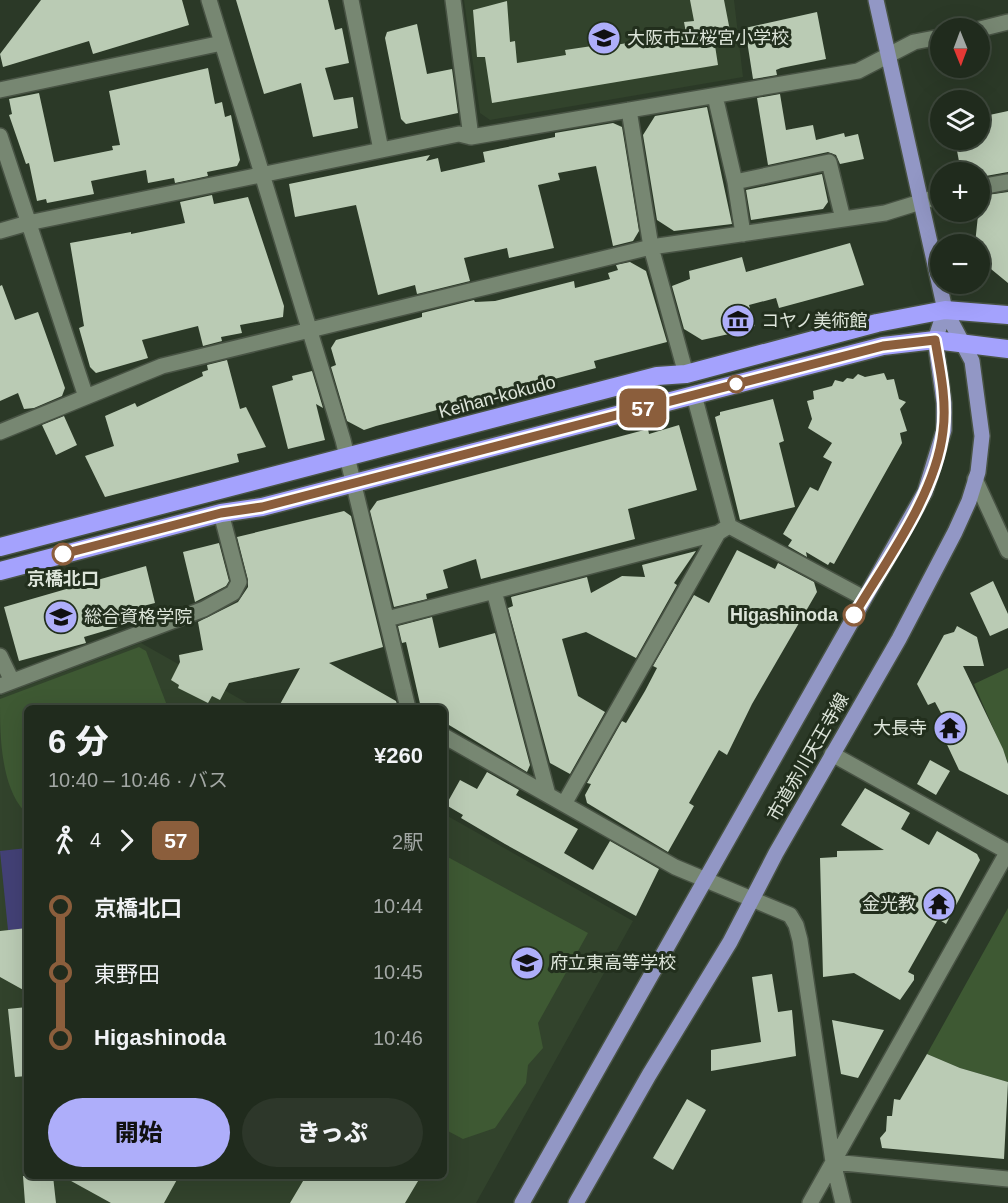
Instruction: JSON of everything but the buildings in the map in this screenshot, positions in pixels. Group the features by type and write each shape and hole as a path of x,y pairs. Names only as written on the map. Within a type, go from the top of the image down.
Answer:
{"highway":[{"name":"Keihan-kokudo","path":"0,547 657,376 686,374 877,323 945,310 1008,315"},
{"path":"0,571 221,513 262,507 883,346 935,340 1008,349"}],"main road":[{"name":"市道赤川天王寺線","path":"576,1203 753,899 832,754 899,639 956,532 975,479 982,436 980,407 972,361 945,310 876,0"},
{"name":"市道赤川天王寺線","path":"522,1203 925,492 944,430 944,403 935,340 945,310"}],"street":[{"path":"209,0 348,458 407,705"},
{"path":"351,0 381,150"},
{"path":"453,0 471,137"},
{"path":"990,26 1008,22"},
{"path":"0,231 28,223 459,134 471,137 858,71 914,42 930,39"},
{"path":"0,90 222,43"},
{"path":"715,96 735,182 743,234"},
{"path":"628,110 651,247 686,374"},
{"path":"0,136 86,397"},
{"path":"735,182 829,162 843,219"},
{"path":"990,185 1008,182"},
{"path":"0,432 162,366 651,247 885,213 930,200"},
{"path":"564,804 724,529 694,395"},
{"path":"975,479 1008,550"},
{"path":"0,656 6,684 204,609 233,593 239,582 221,513"},
{"path":"387,619 724,529 864,598"},
{"path":"494,591 548,795"},
{"path":"447,738 675,867 790,915 798,931 833,1162 843,1203"},
{"path":"810,1203 1008,851 832,754"},
{"path":"833,1162 1008,1179"}],"shaded area":[{"name":"大阪市立桜宮小学校","path":"464,0 734,0 743,77 490,120 480,113"},
{"name":"府立東高等学校","path":"141,643 251,705 24,705 24,1179 447,1179 447,816 633,921 476,1203 0,1203 0,696"},
{"path":"139,647 146,651 167,705 24,705 24,811 16,800 6,773 1,742 0,699"},
{"path":"1008,668 1008,762 974,684"},
{"path":"24,848 24,929 8,930 0,851"},
{"path":"447,857 588,933 538,1023 543,1048 528,1065 526,1083 495,1128 463,1139 447,1131"},
{"path":"1008,908 1008,1082 960,1068 927,1054"}],"bus line":[{"name":"57","path":"63,554 221,513 262,507 883,346 935,340 944,403 944,430 936,462 925,492 854,615"}],"place":[{"name":"大阪市立桜宮小学校","path":"604,38"},
{"name":"コヤノ美術館","path":"738,321"},
{"name":"京橋北口","path":"63,554"},
{"name":"Higashinoda","path":"854,615"},
{"name":"総合資格学院","path":"61,617"},
{"name":"大長寺","path":"950,728"},
{"name":"金光教","path":"939,904"},
{"name":"府立東高等学校","path":"527,963"}]}
